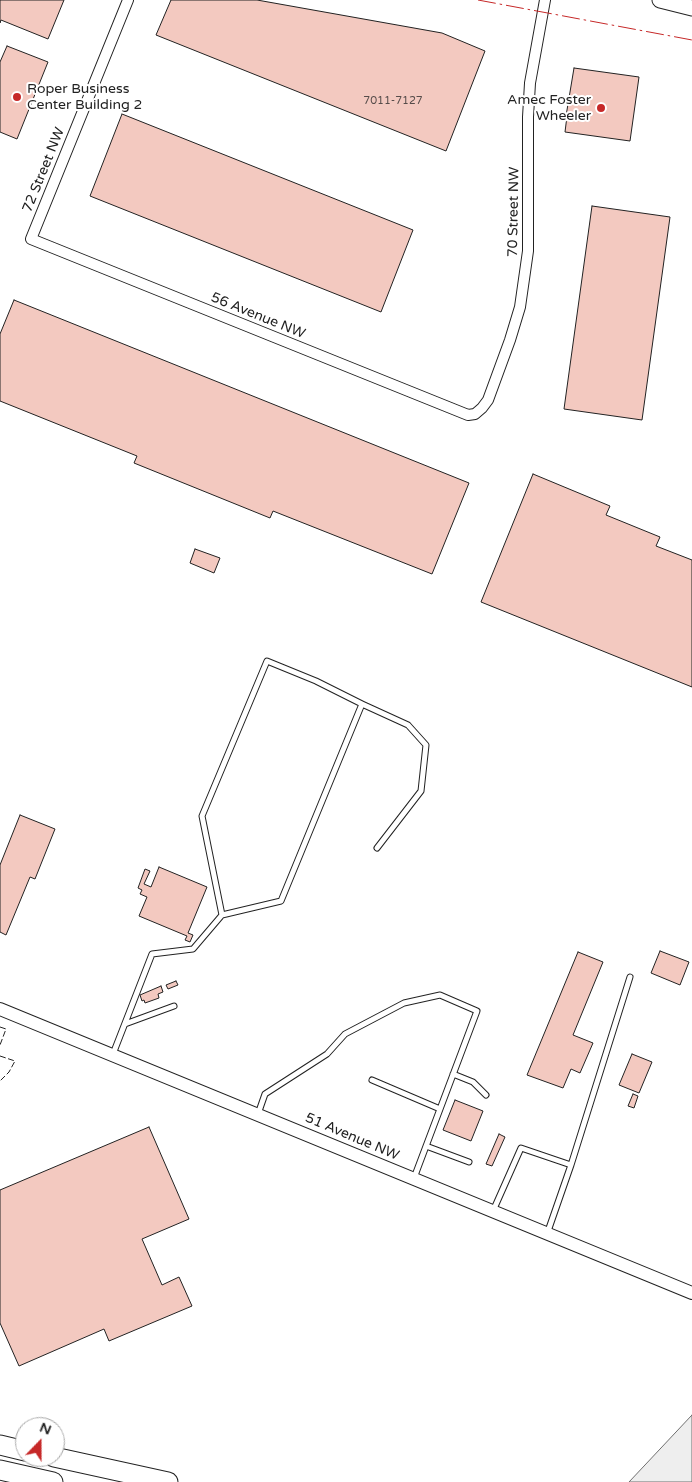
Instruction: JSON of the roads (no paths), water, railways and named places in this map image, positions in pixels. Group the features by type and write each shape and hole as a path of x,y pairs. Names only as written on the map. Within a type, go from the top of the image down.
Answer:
{"highway":[{"path":"0,1445 15,1449"},
{"path":"65,1459 168,1482"},
{"path":"0,1470 53,1482"}],"main road":[{"path":"660,0 692,8"}],"street":[{"name":"72 Street NW","path":"31,239 128,0"},
{"name":"70 Street NW","path":"475,414 488,400 520,307 528,251 528,117 530,83 545,0"},
{"name":"56 Avenue NW","path":"31,239 458,412 468,415 475,414"},
{"name":"51 Avenue NW","path":"0,1009 692,1293"}],"lane":[{"path":"222,915 202,816 267,661 316,681 408,725 426,745 420,791 377,848"},
{"path":"112,1055 152,954 193,949 222,915 281,901 362,704"},
{"path":"547,1234 571,1165 630,978"},
{"path":"258,1114 265,1094 327,1054 345,1034 404,1003 440,995 477,1012 413,1179"},
{"path":"125,1024 174,1006"},
{"path":"453,1074 473,1082 486,1095"},
{"path":"372,1080 440,1109"},
{"path":"426,1146 469,1162"},
{"path":"493,1212 521,1148 571,1165"}],"place":[{"name":"Roper Business Center Building 2","path":"17,97"},
{"name":"Amec Foster Wheeler","path":"601,108"}]}
